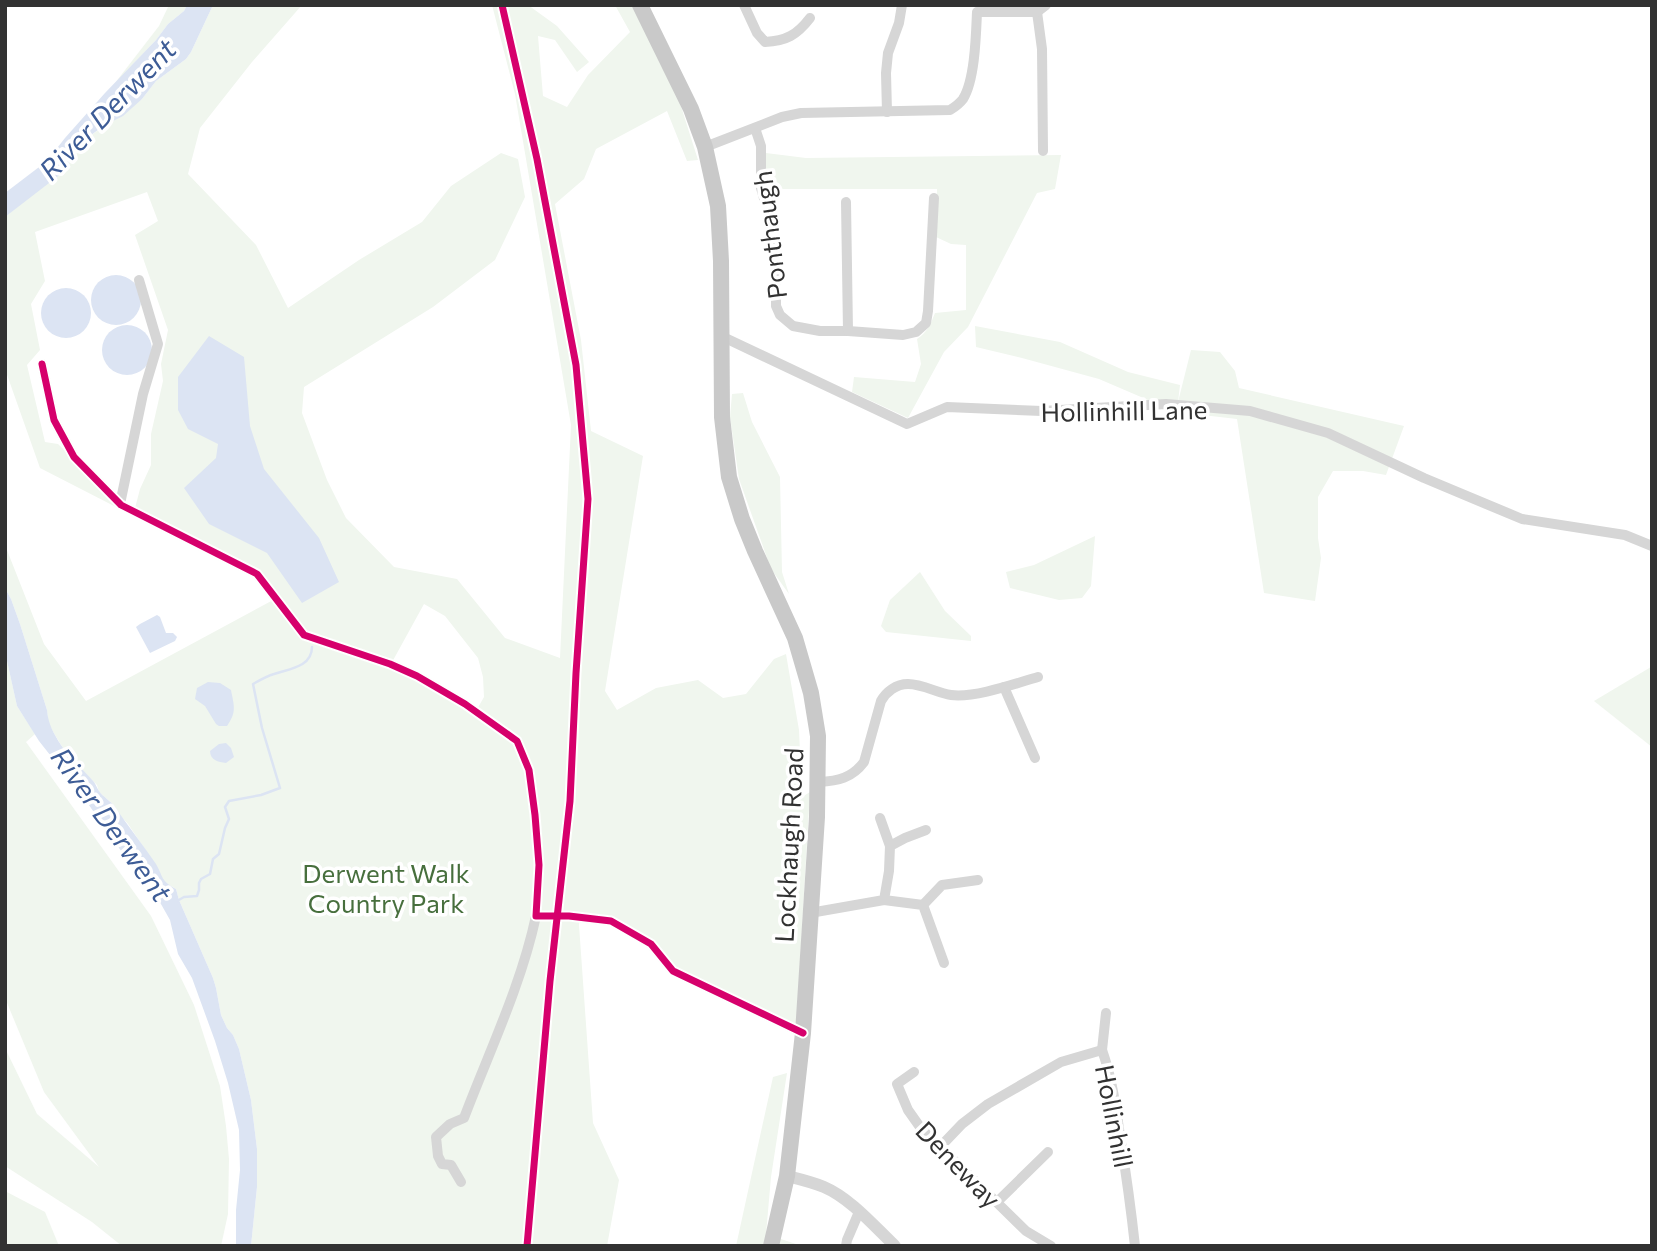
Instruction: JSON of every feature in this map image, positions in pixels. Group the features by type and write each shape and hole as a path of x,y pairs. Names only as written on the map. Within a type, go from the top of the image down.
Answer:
{"main road":[{"name":"Lockhaugh Road","path":"640,5 691,109 705,147 718,206 722,417 729,477 755,551 795,638 813,704 817,736 818,782 803,1033 787,1176 772,1245"}],"street":[{"path":"744,5 757,33 765,42 779,42 800,32 810,18"},
{"path":"887,112 888,53 899,23 902,5"},
{"path":"705,147 782,117 801,113 950,110 963,98 968,87 975,51 977,9 1041,9 1043,151"},
{"name":"Ponthaugh","path":"755,128 761,146 761,188 771,223 776,258 776,306 780,315 793,326 820,331 903,335 916,332 926,323 934,198"},
{"path":"846,202 848,331"},
{"path":"120,504 143,394 158,344 139,280"},
{"name":"Hollinhill Lane","path":"721,336 906,424 947,407 1042,411 1166,404 1250,411 1328,433 1423,478 1522,519 1625,535 1652,546"},
{"path":"42,364 54,420 74,457 120,504 257,574 304,635 417,676 465,704 517,741 529,770 536,815 540,917 464,1118 450,1124 436,1137 438,1156 442,1164 451,1165 461,1182"},
{"path":"818,782 848,777 858,770 864,762 881,701 891,690 907,684 949,695 962,695 1038,677"},
{"path":"1004,687 1035,758"},
{"path":"880,818 890,846 884,900"},
{"path":"890,846 926,830"},
{"path":"923,905 942,885 978,880"},
{"path":"810,913 884,900 923,905"},
{"path":"923,905 944,963"},
{"path":"540,917 569,916 611,921 650,944 673,971 803,1033"},
{"path":"1102,1050 1106,1013"},
{"name":"Hollinhill","path":"940,1147 962,1124 988,1104 1061,1062 1102,1050 1114,1094 1135,1246"},
{"name":"Deneway","path":"914,1072 897,1084 908,1110 920,1127 1026,1231 1051,1246"},
{"path":"997,1202 1048,1152"},
{"path":"787,1176 823,1187 859,1212 895,1246"},
{"path":"846,1246 859,1212"}],"green space":[{"path":"169,5 187,5 115,83 159,26"},
{"name":"Derwent Walk Country Park","path":"213,5 302,5 252,62 200,128 188,174 256,245 288,308 422,222 451,186 501,153 518,159 525,197 495,260 433,307 304,387 302,413 327,480 346,518 394,567 457,579 505,638 560,658 571,425 515,94 492,5 528,5 557,26 589,62 577,72 555,40 538,36 543,96 567,107 588,75 630,32 615,5 632,5 679,100 698,160 687,161 667,111 596,149 584,179 555,204 581,340 591,431 643,456 605,691 617,710 656,688 698,680 723,698 746,694 774,659 786,654 799,730 802,797 810,792 796,1030 673,971 651,944 611,921 580,916 593,1123 619,1180 607,1246 251,1246 257,1187 257,1149 251,1100 239,1049 221,1015 213,978 176,889 162,879 128,824 61,745 48,723 47,710 20,624 5,588 5,545 44,644 86,701 275,599 257,574 134,512 140,489 151,465 151,434 163,381 161,364 168,330 135,235 158,221 147,192 35,232 45,281 31,304 40,350 27,365 45,442 58,444 120,505 116,507 40,468 5,369 5,217 66,167 76,150 90,136 142,99 156,81 186,59","holes":["424,604 445,616 478,658 484,697 476,711 391,664"]},
{"path":"766,153 806,158 1061,155 1055,189 1037,193 968,327 944,352 908,418 852,392 854,377 915,382 921,364 917,339 926,331 935,313 966,310 966,245 951,244 936,237 937,189 769,189 764,171"},
{"path":"975,326 1060,342 1128,372 1180,385 1178,402 1191,350 1220,352 1235,371 1239,388 1404,426 1386,475 1363,471 1333,471 1318,497 1321,558 1315,601 1264,593 1237,419 1176,412 1099,379 976,347"},
{"path":"743,393 752,422 780,477 782,572 789,594 771,569 739,479 730,417 732,394"},
{"path":"1095,536 1091,586 1082,598 1059,600 1010,588 1006,572 1034,565"},
{"path":"920,572 945,611 971,636 971,641 886,632 881,626 890,600"},
{"path":"5,652 17,706 35,734 26,742 151,916 194,1005 220,1086 226,1126 229,1159 228,1214 221,1246 122,1246 92,1222 5,1166 5,1048 37,1114 99,1167 44,1092 5,998"},
{"path":"1652,668 1652,747 1594,701"},
{"path":"787,1073 771,1177 766,1234 802,1246 736,1246 773,1077"},
{"path":"5,1191 45,1212 59,1246 5,1246"}],"water":[{"name":"River Derwent","path":"187,5 213,5 186,59 156,81 142,99 123,116 90,136 76,150 62,173 5,217 5,193 47,161 105,93"},
{"path":"116,275 133,283 141,300 133,317 116,325 99,317 91,300 99,283"},
{"path":"66,288 83,296 91,313 83,330 66,338 49,330 41,313 49,296"},
{"path":"127,325 144,333 152,350 144,367 127,375 110,367 102,350 110,333"},
{"path":"209,336 244,357 250,426 264,469 319,538 339,582 302,603 267,553 209,524 184,488 216,458 218,444 188,429 178,410 178,377"},
{"name":"River Derwent","path":"5,588 20,624 54,733 69,755 115,807 165,881 176,889 213,978 221,1015 239,1049 251,1100 257,1149 257,1187 251,1246 236,1246 239,1130 228,1083 192,978 178,954 170,920 157,897 39,741 17,706 5,652"},
{"path":"157,615 166,633 173,633 177,637 175,641 150,653 136,627"},
{"path":"208,682 220,683 231,690 234,705 227,726 216,724 205,706 195,699 197,688"},
{"path":"226,743 234,757 226,763 217,761 210,751 219,744"}],"waterway":[{"name":"River Derwent","path":"177,901 184,897 197,896 201,879 210,874 229,819 225,807 229,801 280,788 262,728 253,684 304,663 311,654 312,647"}],"cycle path":[{"path":"502,5 537,159 576,365 588,499 570,801 550,981 527,1246"},
{"path":"42,364 54,420 74,457 121,505 257,574 304,635 417,676 465,704 517,741 529,770 535,815 539,865 536,916 569,916 611,921 651,944 673,971 803,1033"}]}
